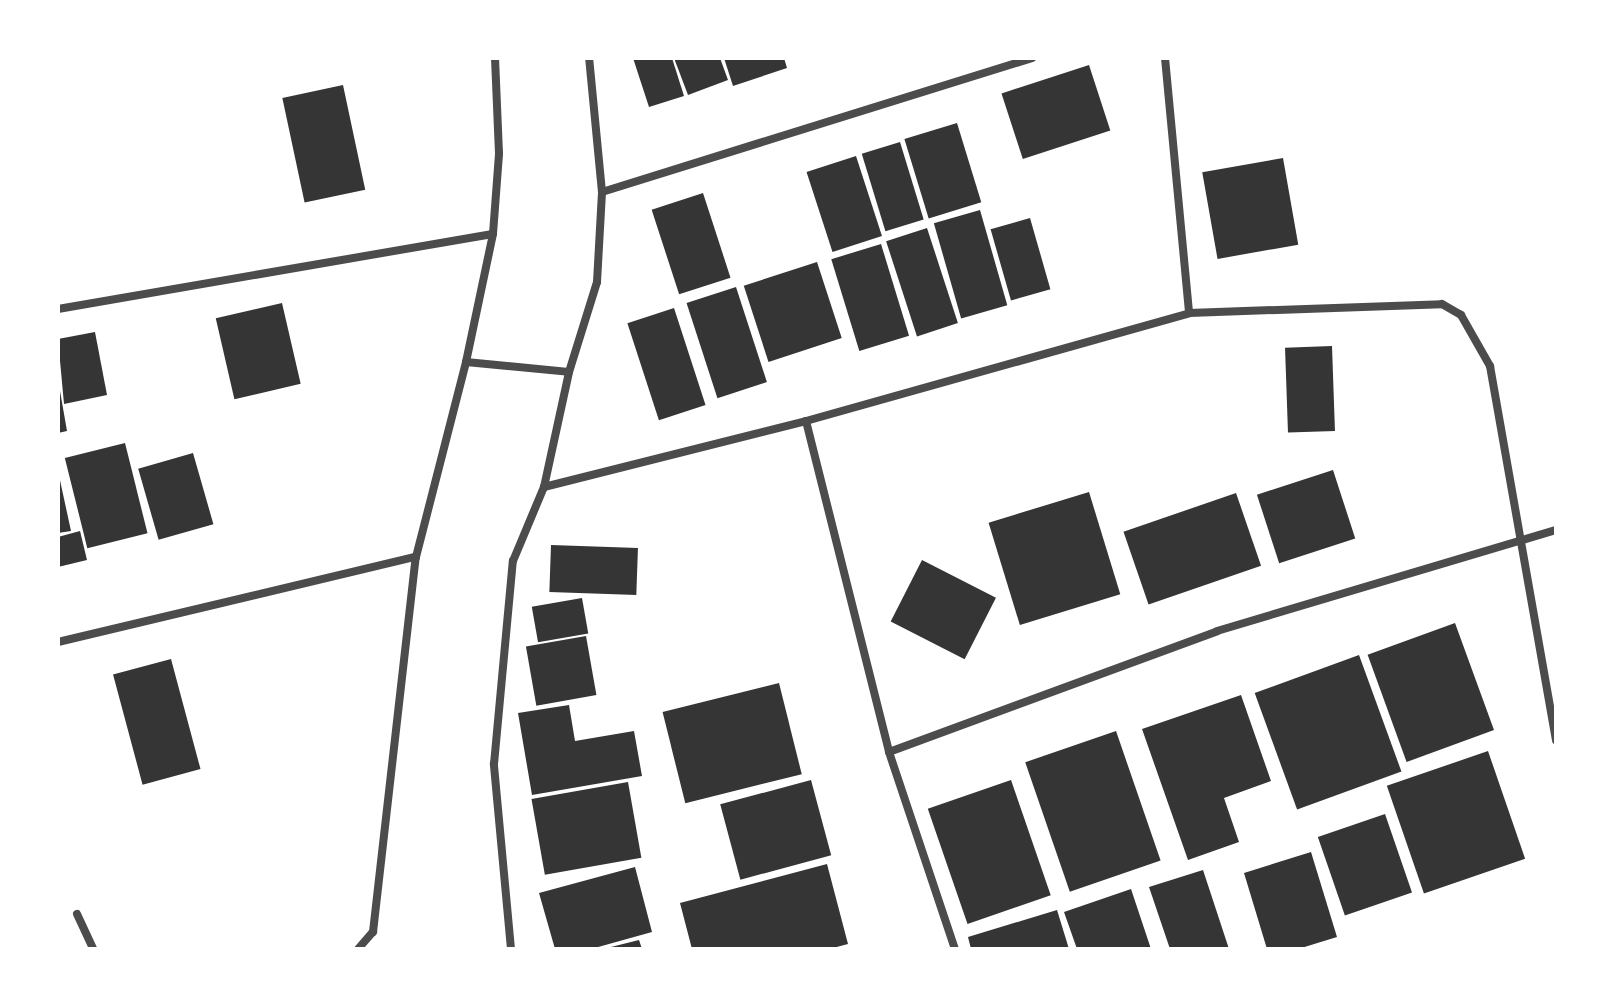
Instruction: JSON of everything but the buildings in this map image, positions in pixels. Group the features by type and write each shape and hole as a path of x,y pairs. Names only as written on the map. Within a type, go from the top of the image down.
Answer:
{"street":[{"path":"358,949 373,932 416,557 466,362 493,234 499,154 495,58"},
{"path":"511,949 494,764 513,561 544,487 569,372 597,282 602,192 589,58"},
{"path":"602,192 1033,58"},
{"path":"1165,58 1189,313"},
{"path":"58,309 493,234"},
{"path":"544,487 806,421 1189,313 1442,304 1461,315 1490,366 1556,740"},
{"path":"466,362 569,372"},
{"path":"806,421 889,752 955,949"},
{"path":"889,752 1217,631 1556,530"},
{"path":"58,642 416,557"},
{"path":"77,914 93,949"}]}
